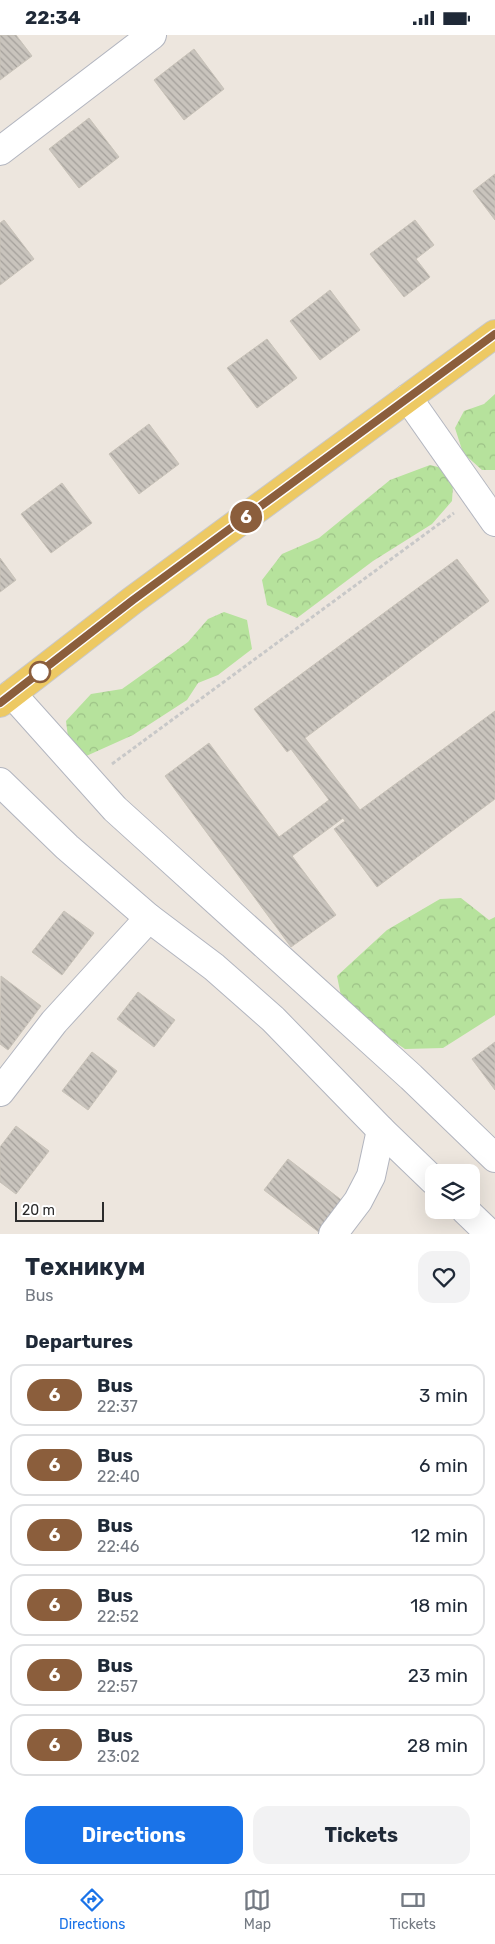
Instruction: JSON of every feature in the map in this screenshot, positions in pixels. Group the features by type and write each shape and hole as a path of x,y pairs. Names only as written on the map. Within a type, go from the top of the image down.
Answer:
{"main road":[{"path":"6,698 133,600 495,334"}],"street":[{"path":"0,151 152,35"},
{"path":"408,399 495,522"},
{"path":"6,698 90,781 115,809 411,1077 495,1158"},
{"path":"0,782 67,847 149,919 214,967 273,1019 425,1172"},
{"path":"0,1091 54,1022 149,919"},
{"path":"333,1234 358,1201 371,1176 381,1130"},
{"path":"474,1219 490,1234"}],"path":[{"path":"90,781 477,497"}],"green space":[{"path":"495,394 495,470 482,470 463,453 455,428 464,411 484,404"},
{"path":"430,465 446,469 453,485 452,501 432,524 373,561 297,618 267,605 262,580 282,554 319,538 390,480"},
{"path":"224,612 247,620 252,649 218,675 198,683 187,700 133,735 84,757 69,745 66,721 91,694 122,689 188,642 208,619"},
{"path":"461,898 489,920 495,917 495,1015 443,1048 405,1049 387,1037 341,996 337,976 387,930 440,899"}],"building":[{"path":"0,35 16,35 32,56 0,80"},
{"path":"194,49 224,89 184,120 154,80"},
{"path":"89,118 119,157 79,188 49,149"},
{"path":"495,174 495,220 473,191"},
{"path":"4,220 34,259 0,285 0,223"},
{"path":"415,220 434,245 416,259 430,277 404,297 370,254"},
{"path":"330,290 360,330 320,360 290,321"},
{"path":"267,339 297,378 257,408 227,368"},
{"path":"149,424 179,464 139,494 109,454"},
{"path":"62,483 92,523 51,553 21,514"},
{"path":"0,558 16,580 0,592"},
{"path":"457,559 489,601 305,738 360,810 495,711 495,799 377,887 334,829 345,821 343,818 292,856 336,915 291,947 165,776 209,743 279,837 329,800 291,749 287,752 254,709"},
{"path":"64,911 94,933 62,975 32,952"},
{"path":"1,976 41,1006 8,1050 0,1044"},
{"path":"138,992 175,1020 154,1047 117,1019"},
{"path":"495,1042 495,1090 472,1059"},
{"path":"92,1052 117,1071 88,1110 62,1091"},
{"path":"16,1126 49,1151 16,1194 0,1182 0,1147"},
{"path":"288,1159 344,1202 320,1233 264,1190"}],"bus line":[{"name":"6","path":"0,703 133,600 495,334"}]}
